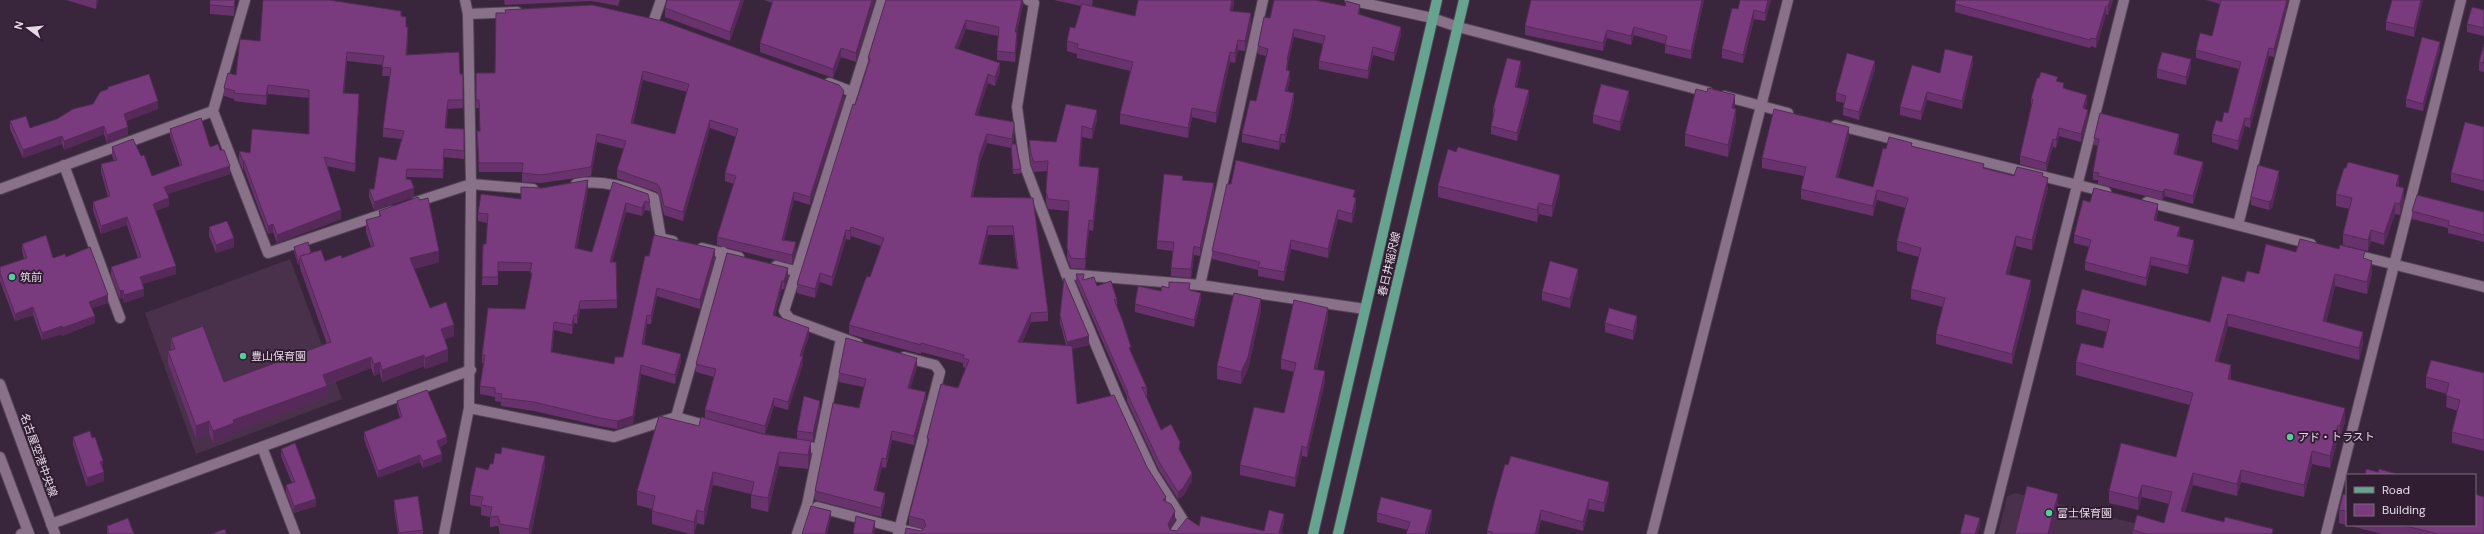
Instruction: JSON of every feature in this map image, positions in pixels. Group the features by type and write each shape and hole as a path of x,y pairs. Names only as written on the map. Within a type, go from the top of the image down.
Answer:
{"main road":[{"name":"春日井稲沢線","path":"1313,534 1437,0"},
{"name":"春日井稲沢線","path":"1338,534 1464,0"}],"street":[{"path":"245,0 213,111 268,253 471,184 541,190"},
{"path":"444,534 469,408 471,370 471,184 468,14 465,0"},
{"path":"654,20 661,0"},
{"path":"870,347 841,339 790,319 784,311 795,271 882,0"},
{"path":"1028,0 1034,3 1017,106 1025,166 1066,274 1118,398 1153,473 1183,520 1174,534"},
{"path":"1200,286 1263,0"},
{"path":"1350,0 1432,18 1458,27 1799,116"},
{"path":"1652,534 1788,0"},
{"path":"1989,534 2124,0"},
{"path":"2238,225 2295,0"},
{"path":"2326,534 2461,0"},
{"path":"468,14 530,11"},
{"path":"816,78 853,92"},
{"path":"0,189 213,111"},
{"path":"1822,121 2115,194"},
{"path":"64,165 120,318"},
{"path":"564,186 587,182 621,185 654,198 661,238 752,260"},
{"path":"2138,200 2319,246"},
{"path":"2342,251 2484,287"},
{"path":"676,417 723,252"},
{"path":"766,264 795,271"},
{"path":"1066,274 1200,286 1365,309"},
{"path":"797,534 807,505 820,449 841,339"},
{"path":"891,353 934,365 940,372 899,531"},
{"path":"51,524 471,370"},
{"name":"名古屋空港中央線","path":"0,384 55,534"},
{"path":"469,408 614,437 676,417 722,429"},
{"path":"790,444 820,449"},
{"path":"262,447 295,534"},
{"path":"0,457 26,533"},
{"path":"807,505 899,531 920,534"}],"shaded area":[{"name":"豊山保育園","path":"290,259 342,399 196,454 145,313"},
{"name":"富士保育園","path":"2015,493 2157,529 2156,534 1998,534 2007,497"}],"building":[{"path":"210,0 235,0 234,7 210,5"},
{"path":"263,0 329,0 401,11 401,16 406,17 406,27 408,27 406,55 459,52 460,74 463,74 463,100 448,100 445,128 464,129 464,151 444,149 443,170 407,169 406,179 411,180 414,188 374,202 369,189 374,189 379,157 396,160 404,131 383,128 391,68 382,67 384,56 347,52 343,93 359,94 355,164 324,157 341,210 277,235 273,224 268,226 239,151 250,153 252,129 309,134 309,90 268,85 266,96 234,93 235,91 224,88 228,73 236,75 240,39 260,41"},
{"path":"667,0 741,0 730,32 665,8"},
{"path":"773,0 872,0 856,53 841,48 833,69 760,43"},
{"path":"886,0 1022,0 1015,32 1017,32 1015,53 997,51 999,27 966,20 955,48 1000,63 995,77 988,74 975,115 1014,122 1012,139 987,134 980,153 971,197 1033,198 1048,312 1031,313 1018,342 1072,346 1077,404 1114,395 1147,467 1166,497 1163,500 1171,504 1175,511 1168,524 1170,530 1177,531 1187,518 1199,526 1201,516 1264,531 1269,510 1284,514 1279,533 1284,534 905,534 906,528 921,531 926,526 924,520 909,516 929,439 927,438 941,384 958,388 969,360 963,358 964,355 849,325 864,283 867,276 870,277 884,238 851,227 850,231 846,230 832,277 820,273 815,289 797,284 853,104 855,105 870,59 868,58","holes":["988,226 1013,226 1018,269 979,264"]},
{"path":"1138,0 1232,0 1230,11 1251,13 1245,41 1238,40 1235,53 1230,52 1216,113 1192,108 1188,128 1120,114 1133,62 1077,48 1078,44 1067,41 1070,27 1075,28 1082,4 1135,16"},
{"path":"1274,0 1315,0 1345,6 1346,1 1360,5 1358,14 1401,27 1394,53 1373,47 1368,71 1319,61 1325,36 1294,29 1287,60 1286,70 1290,71 1285,91 1294,93 1285,135 1281,134 1279,142 1242,134 1250,100 1256,101 1268,49 1258,46 1264,17 1270,18"},
{"path":"1531,0 1702,0 1691,51 1665,45 1667,36 1634,27 1631,36 1607,30 1603,43 1525,26"},
{"path":"1740,0 1768,0 1765,13 1754,10 1743,55 1722,49 1732,8 1738,9"},
{"path":"1956,0 2110,0 2108,6 2106,6 2096,39 2091,38 2090,40 1955,4"},
{"path":"2221,0 2287,0 2274,49 2269,48 2250,119 2245,118 2238,141 2212,134 2216,120 2222,122 2224,112 2228,113 2241,62 2196,50 2200,33 2212,36"},
{"path":"2392,0 2421,0 2414,28 2386,22"},
{"path":"592,5 662,21 839,85 844,91 810,197 794,192 782,240 796,242 792,255 717,237 736,176 725,173 738,129 710,120 683,212 664,206 660,188 657,184 617,170 626,141 597,134 591,167 541,175 522,173 523,163 479,163 477,131 480,131 479,100 476,100 476,73 495,73 496,13 506,13 505,10","holes":["643,71 689,84 675,134 631,123"]},
{"path":"2472,7 2484,10 2484,28 2467,24"},
{"path":"2422,37 2440,42 2423,104 2406,99"},
{"path":"2484,44 2484,63 2479,62"},
{"path":"1945,49 1973,56 1962,101 1927,92 1921,112 1900,107 1912,65 1940,73"},
{"path":"2162,52 2191,59 2186,77 2157,69"},
{"path":"1847,53 1875,61 1859,112 1843,108 1846,96 1836,93"},
{"path":"1507,58 1521,61 1515,87 1529,90 1517,133 1491,126 1495,109 1493,109"},
{"path":"2041,72 2058,77 2056,81 2064,83 2063,88 2087,95 2083,108 2088,110 2081,134 2059,128 2056,140 2053,139 2046,163 2020,156 2033,99 2031,99 2037,78 2039,78"},
{"path":"149,74 158,101 124,114 128,127 107,135 104,126 64,141 62,136 23,150 10,121 26,116 30,128 57,119 73,109 93,104 100,92 108,89 108,87"},
{"path":"1601,84 1629,91 1620,122 1593,115"},
{"path":"1708,88 1735,95 1732,108 1736,109 1728,145 1685,134 1696,89 1707,92"},
{"path":"1066,104 1097,110 1092,129 1082,126 1079,166 1099,168 1093,221 1089,220 1085,259 1071,258 1067,248 1069,201 1048,199 1046,192 1048,161 1034,162 1029,140 1056,142"},
{"path":"1774,109 1849,127 1836,177 1873,187 1883,148 1886,149 1889,137 1912,143 1911,146 1984,164 1983,168 2014,176 2017,167 2043,173 2042,176 2048,178 2032,240 2016,236 2006,274 2031,280 2012,354 1936,334 1945,298 1911,289 1921,248 1897,241 1908,198 1877,190 1873,206 1801,189 1806,167 1762,158"},
{"path":"2100,113 2179,134 2174,154 2203,162 2193,196 2165,189 2162,192 2098,176 2099,173 2093,172 2099,139 2094,138"},
{"path":"201,118 210,147 218,144 220,150 224,150 230,166 164,187 169,198 153,204 176,266 140,277 144,289 124,295 123,290 120,291 111,267 141,257 127,217 101,226 93,202 110,196 101,164 117,160 112,147 133,139 141,156 144,155 152,176 182,165 170,129"},
{"path":"2465,122 2484,127 2484,181 2451,173"},
{"path":"1011,144 1016,144 1021,169 1013,170"},
{"path":"1458,147 1560,175 1552,206 1539,203 1537,210 1438,186 1448,149 1456,152"},
{"path":"1236,160 1355,190 1353,197 1356,198 1352,214 1338,210 1328,249 1291,240 1284,272 1258,267 1260,262 1212,251 1227,184 1231,184"},
{"path":"2348,162 2399,175 2396,186 2404,188 2400,204 2395,203 2384,234 2371,230 2368,240 2343,234 2352,198 2336,194 2344,168 2346,168"},
{"path":"2258,165 2279,171 2272,199 2269,202 2251,197"},
{"path":"1164,174 1183,176 1182,180 1214,183 1200,248 1194,246 1191,269 1171,268 1174,242 1157,241"},
{"path":"588,180 575,248 592,252 613,182 648,194 650,203 645,201 642,208 626,203 610,262 616,262 617,300 580,301 577,315 574,315 572,325 554,322 551,352 614,364 615,357 623,357 645,256 649,256 654,235 715,249 700,300 657,288 651,316 647,315 642,344 681,354 675,375 641,365 633,416 617,421 534,402 501,398 502,394 495,393 495,388 480,386 485,355 482,355 488,308 525,309 532,273 530,273 532,263 498,262 498,277 482,277 483,244 486,244 488,214 478,213 481,194 521,199 521,187 542,188"},
{"path":"2094,188 2158,204 2154,220 2180,227 2177,236 2194,240 2188,266 2151,257 2146,278 2085,262 2091,240 2074,235 2083,200 2090,202"},
{"path":"2417,195 2484,212 2484,235 2448,225 2449,221 2412,211"},
{"path":"418,197 420,200 428,198 439,251 410,258 430,308 446,302 454,325 441,329 448,349 425,358 424,355 382,370 380,362 374,364 371,357 323,375 327,386 233,420 234,423 213,431 209,421 196,426 168,351 175,349 171,338 203,326 224,382 331,342 300,256 321,250 325,261 341,255 342,258 374,246 366,220 381,216 379,211"},
{"path":"227,221 234,238 216,245 209,227"},
{"path":"46,235 53,258 65,254 66,257 90,247 108,295 89,302 95,316 62,328 62,326 42,333 33,307 15,314 0,273 0,267 27,258 22,244"},
{"path":"2300,239 2339,249 2340,245 2365,251 2363,258 2372,261 2367,282 2335,274 2323,321 2363,332 2359,348 2228,314 2215,361 2231,365 2228,379 2345,408 2340,426 2338,425 2330,456 2312,451 2304,485 2241,470 2237,484 2193,473 2181,511 2224,522 2225,517 2273,529 2272,534 2147,534 2133,530 2137,515 2164,523 2172,492 2142,485 2138,498 2109,491 2121,443 2176,457 2193,393 2076,362 2081,343 2103,348 2110,320 2076,311 2082,289 2210,322 2222,276 2244,282 2247,271 2259,274 2266,244 2296,252"},
{"path":"308,242 311,253 300,256 300,260 298,261 294,247"},
{"path":"727,253 788,268 784,281 782,281 773,315 809,328 800,356 803,356 788,402 774,398 765,426 705,410 716,369 696,364"},
{"path":"1550,261 1578,269 1570,299 1542,292"},
{"path":"1076,274 1084,274 1083,280 1094,277 1097,286 1111,281 1117,300 1114,299 1131,347 1129,348 1147,388 1142,387 1161,430 1171,424 1180,442 1179,449 1192,473 1183,488 1178,492 1159,462 1127,393"},
{"path":"1064,278 1089,336 1067,342 1060,315"},
{"path":"1169,282 1190,283 1189,290 1201,293 1194,320 1135,304 1138,286 1161,291 1162,286 1169,288"},
{"path":"1234,293 1261,299 1248,357 1241,372 1217,366"},
{"path":"1294,300 1328,308 1314,369 1325,371 1307,448 1302,446 1295,478 1240,465 1254,407 1284,413 1296,363 1281,359"},
{"path":"1609,308 1637,316 1633,331 1605,323"},
{"path":"846,338 917,358 908,388 926,392 914,436 892,431 886,459 882,458 874,490 885,493 881,508 815,491 833,403 859,408 866,379 839,373"},
{"path":"2431,360 2484,373 2484,440 2452,432 2460,400 2446,396 2449,383 2426,377"},
{"path":"427,390 447,437 437,441 442,454 423,461 420,455 378,471 364,432 402,417 397,401"},
{"path":"804,396 820,401 813,433 797,431"},
{"path":"659,416 699,426 701,417 762,434 811,441 808,455 779,452 768,498 751,495 754,482 713,472 704,512 697,510 694,522 652,511 655,496 637,491"},
{"path":"90,431 92,438 95,437 103,461 100,462 104,472 87,478 73,437"},
{"path":"295,443 316,499 294,506 286,485 295,482 281,449"},
{"path":"502,447 545,456 529,529 500,524 498,516 490,517 492,507 481,505 483,497 470,495 476,467 488,470 490,464 493,464 495,453 501,454"},
{"path":"1511,456 1609,482 1604,503 1589,499 1583,522 1541,510 1535,534 1492,534 1492,532 1487,531 1505,464 1508,465"},
{"path":"2366,469 2378,472 2379,469 2397,474 2365,474"},
{"path":"2027,486 2058,494 2048,534 2015,534"},
{"path":"2343,494 2346,495 2346,511 2339,510"},
{"path":"2476,494 2484,497 2484,534 2438,534 2406,526 2476,526"},
{"path":"418,496 423,530 399,533 394,500"},
{"path":"1381,497 1432,510 1425,534 1406,534 1410,522 1377,513"},
{"path":"811,506 831,511 825,534 802,534"},
{"path":"1965,514 1980,518 1975,534 1960,534"},
{"path":"856,516 875,521 872,534 853,534"},
{"path":"128,518 134,534 109,534 107,526"},
{"path":"225,529 226,534 211,534"}],"place":[{"name":"筑前","path":"12,277"},
{"name":"豊山保育園","path":"243,356"},
{"name":"アド・トラスト","path":"2290,437"},
{"name":"富士保育園","path":"2049,513"}]}
